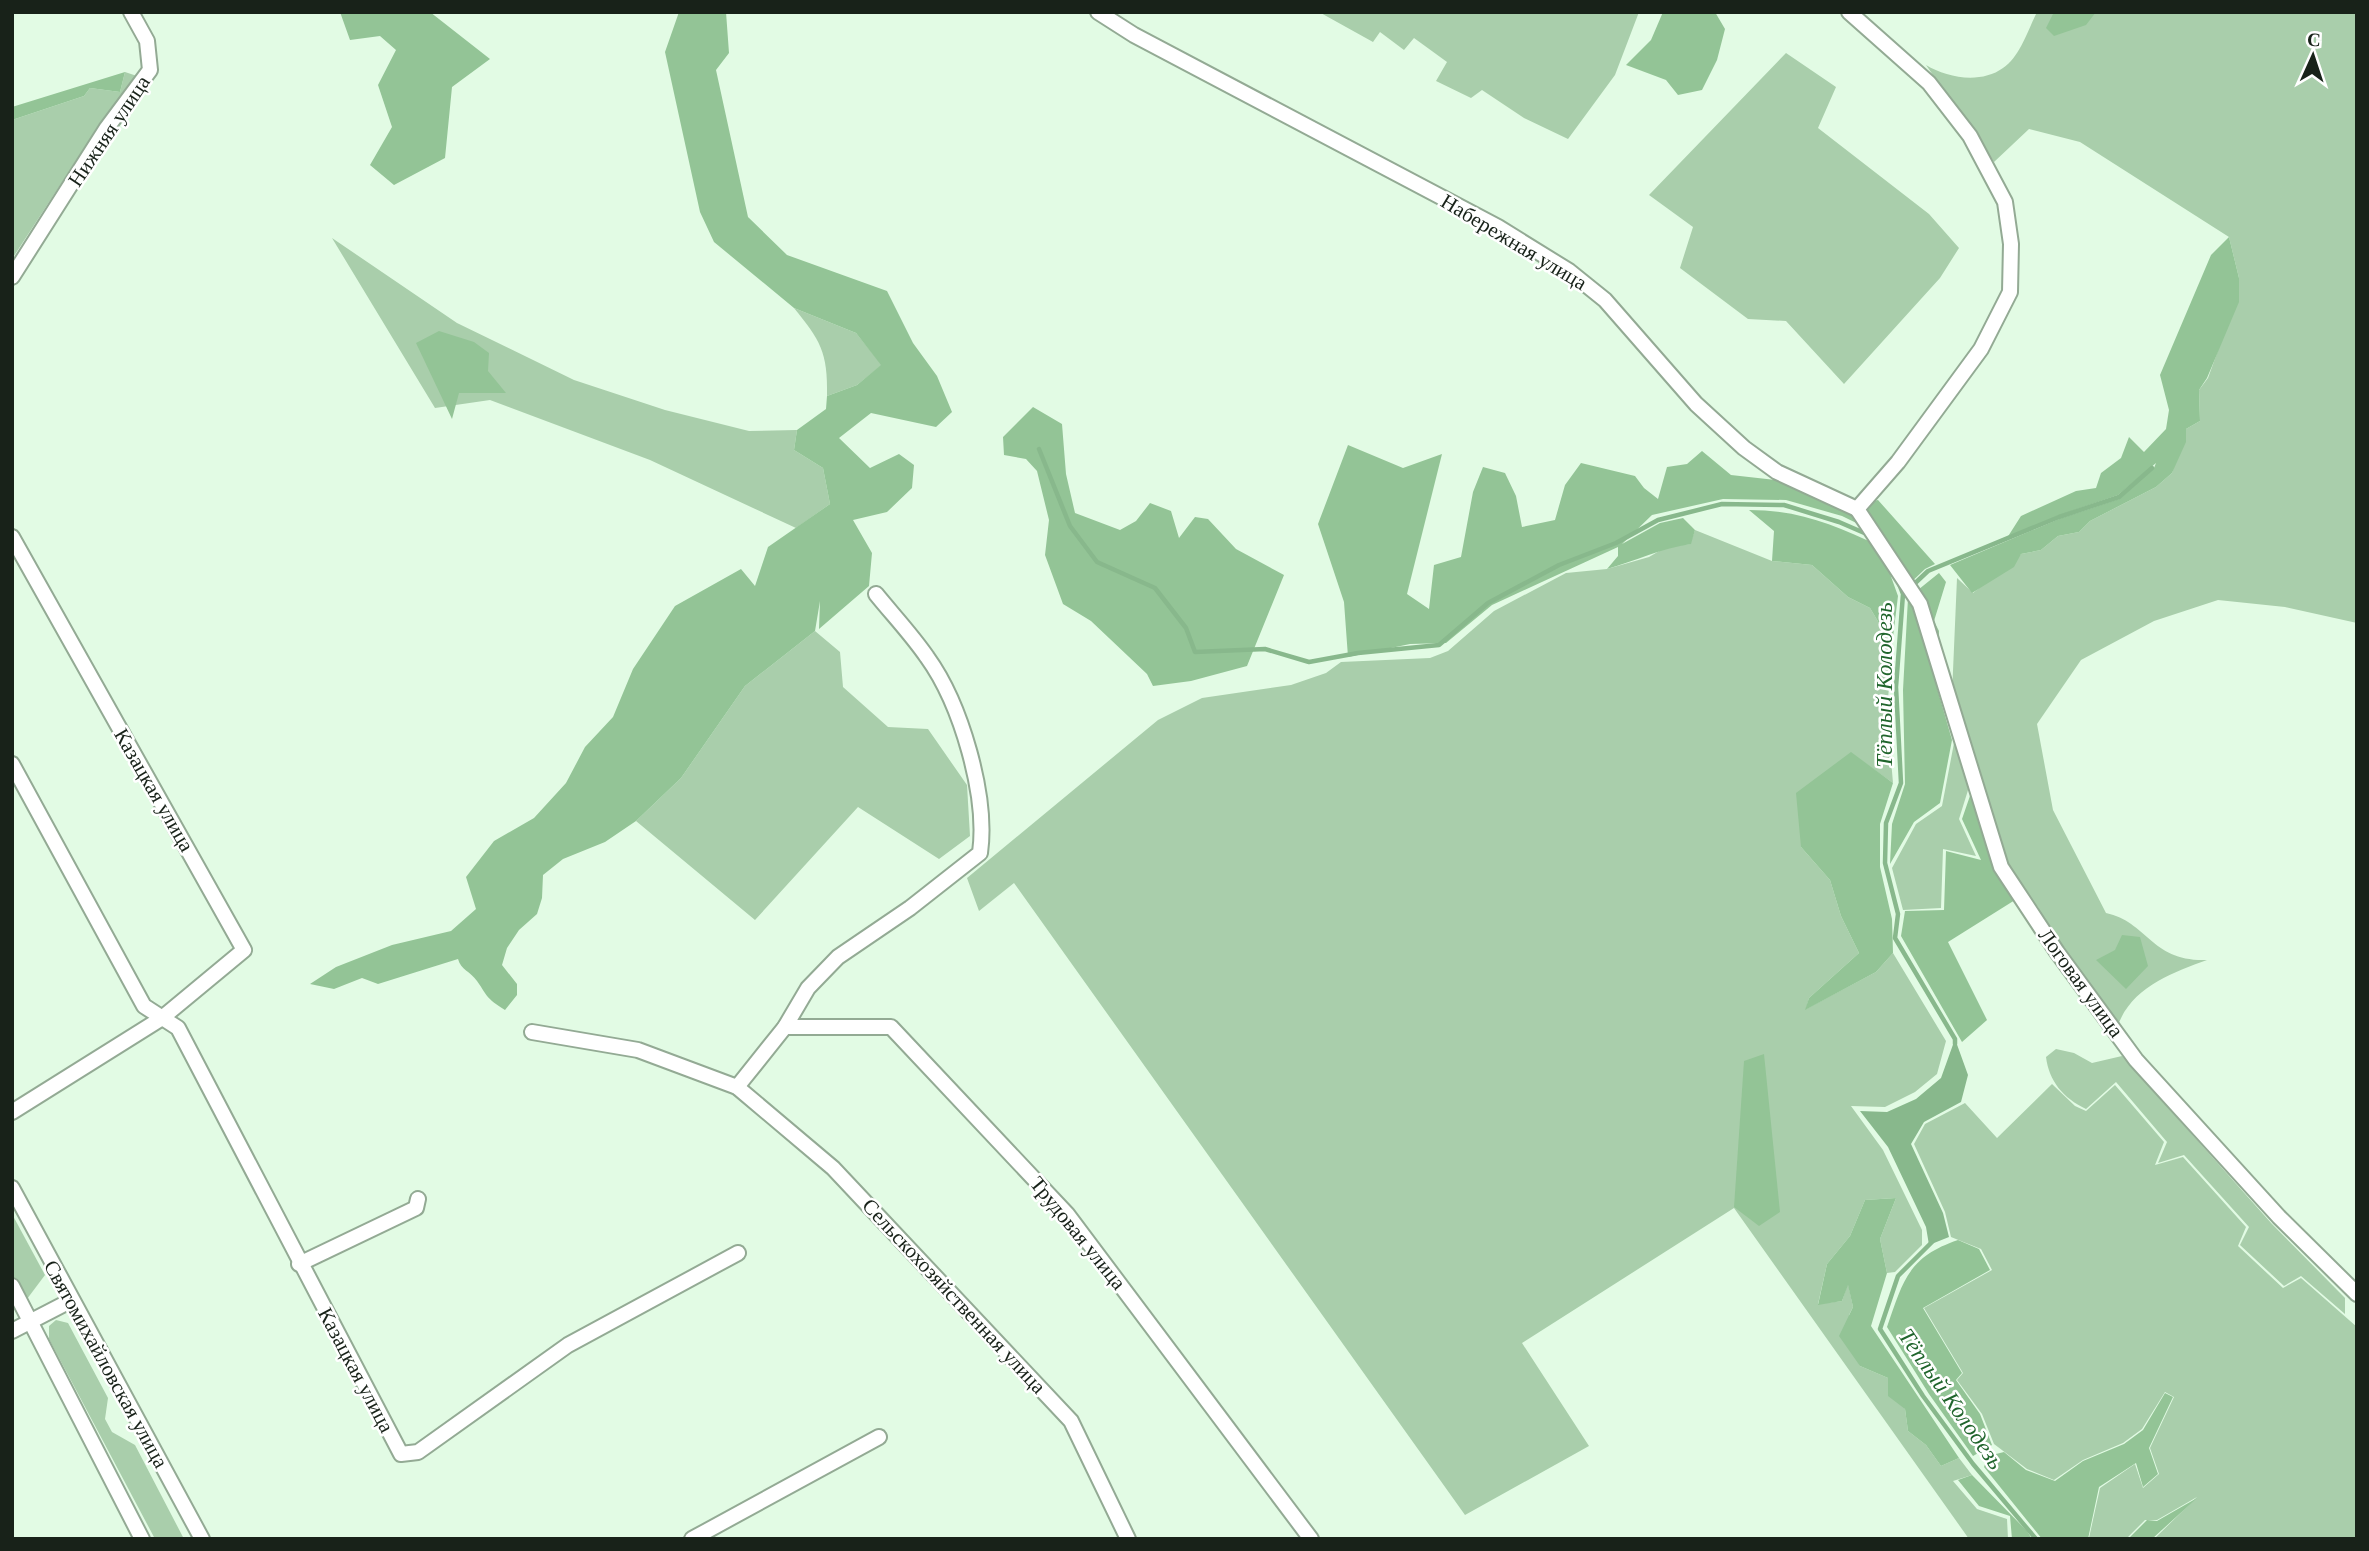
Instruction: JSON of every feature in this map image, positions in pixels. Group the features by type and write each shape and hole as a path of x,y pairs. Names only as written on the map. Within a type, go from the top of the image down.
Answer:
{"street":[{"name":"Нижняя улица","path":"12,276 58,209 106,130 150,70 147,41 131,12"},
{"name":"Набережная улица","path":"1098,12 1135,35 1498,227 1569,271 1605,300 1696,404 1744,448 1777,472 1861,515"},
{"path":"1849,12 1928,83 1970,136 2005,202 2011,244 2010,292 1982,349 1861,515"},
{"name":"Логовая улица","path":"1861,515 1920,604 2001,867 2057,952 2136,1060 2279,1217 2357,1294"},
{"name":"Казацкая улица","path":"12,537 244,950 162,1018 12,1112"},
{"path":"737,1087 785,1027 808,988 838,957 910,908 980,853 983,834 976,776 961,726 929,659 876,594"},
{"name":"Казацкая улица","path":"12,764 144,1006 178,1028 299,1264 401,1454 418,1452 568,1345 738,1253"},
{"name":"Трудовая улица","path":"785,1027 891,1027 1067,1214 1311,1539"},
{"name":"Сельскохозяйственная улица","path":"532,1032 638,1050 737,1087 833,1168 1071,1421 1128,1539"},
{"name":"Святомихайловская улица","path":"12,1188 202,1539"},
{"path":"299,1264 416,1208 418,1199"},
{"path":"12,1286 142,1539"},
{"path":"12,1331 71,1301"},
{"path":"692,1539 879,1437"}],"shaded area":[{"path":"340,12 430,12 490,59 452,87 445,158 394,185 370,165 392,127 378,85 396,50 380,36 350,40"},
{"path":"679,12 726,12 729,53 716,70 748,217 787,255 887,291 913,343 937,376 952,412 936,427 871,413 839,438 870,468 899,454 914,465 912,488 887,512 853,520 872,553 869,586 819,629 820,601 815,631 745,686 681,778 636,821 605,842 563,859 543,875 542,898 537,914 519,930 507,948 502,965 517,984 517,995 505,1010 488,997 458,959 378,984 362,978 334,989 310,984 336,967 392,945 451,931 476,909 466,877 494,841 534,818 566,783 585,747 613,717 633,669 675,606 741,569 755,586 768,547 830,504 823,468 794,450 797,430 826,409 827,396 857,385 881,365 856,333 794,308 714,242 700,212 665,52"},
{"path":"1319,12 1639,12 1615,75 1568,139 1524,118 1482,90 1471,98 1436,81 1447,62 1414,38 1404,50 1380,32 1373,42"},
{"path":"1663,12 1715,12 1725,29 1717,60 1702,90 1678,95 1666,80 1626,65 1651,40"},
{"path":"2037,12 2357,12 2357,623 2285,607 2218,600 2154,621 2081,660 2037,724 2053,810 2106,913 2132,924 2174,955 2207,960 2180,970 2142,992 2131,1002 2117,1028 2042,918 2038,907 2023,893 2004,864 1952,694 1957,578 1973,593 2021,554 2041,550 2058,536 2079,532 2090,521 2156,487 2172,473 2186,429 2200,421 2199,390 2208,378 2220,345 2239,278 2229,237 2080,142 2029,129 1994,162 1926,65 1954,76 1975,78 1994,73 2014,57"},
{"path":"2054,12 2096,12 2086,25 2054,36 2046,28"},
{"path":"1786,53 1836,87 1818,128 1929,214 1959,248 1940,278 1844,384 1786,321 1748,319 1680,268 1693,227 1649,195"},
{"path":"125,72 137,76 92,136 12,259 12,120 84,96 90,88 120,92"},
{"path":"125,72 120,92 90,88 84,96 12,120 12,107"},
{"path":"2229,237 2239,278 2239,302 2207,378 2199,390 2200,421 2186,429 2186,442 2172,473 2156,487 2090,521 2079,532 2058,536 2041,550 2021,554 2014,567 1972,593 1950,565 2059,519 2119,499 2154,468 2156,463 2118,495 2060,515 2007,538 2021,516 2076,491 2096,488 2101,473 2121,458 2129,437 2144,452 2166,429 2169,410 2160,375 2211,255"},
{"path":"332,238 457,323 574,380 665,410 749,431 797,430 794,450 823,468 830,504 796,528 650,460 490,400 435,408"},
{"path":"794,308 856,333 882,365 857,385 827,396 826,368 821,348"},
{"path":"439,331 474,342 489,353 488,371 506,393 459,393 452,419 416,343"},
{"path":"1033,407 1062,424 1066,474 1075,513 1120,530 1136,521 1150,503 1171,511 1179,538 1195,517 1208,519 1236,549 1284,575 1247,666 1191,681 1153,686 1147,674 1091,621 1063,604 1045,555 1049,520 1037,471 1026,459 1004,455 1003,437"},
{"path":"1348,445 1403,468 1442,454 1407,594 1429,609 1434,565 1461,557 1473,492 1483,467 1505,473 1516,496 1522,527 1555,520 1565,485 1581,463 1635,476 1644,488 1658,499 1667,467 1687,464 1702,451 1731,475 1785,481 1842,508 1878,500 1935,564 1925,569 1904,589 1885,537 1842,516 1786,500 1723,499 1652,515 1622,544 1660,523 1683,518 1695,530 1691,544 1607,569 1618,556 1618,547 1492,605 1446,643 1410,644 1348,657 1344,602 1318,524"},
{"path":"1749,510 1785,513 1816,520 1880,546 1898,596 1892,645 1870,608 1848,597 1812,565 1772,561 1774,531"},
{"path":"1695,530 1772,561 1812,565 1848,597 1870,608 1892,645 1887,713 1893,783 1851,753 1801,847 1830,880 1841,916 1859,953 1809,998 1806,1009 1876,972 1893,953 1946,1041 1937,1074 1915,1092 1885,1107 1851,1106 1883,1150 1922,1230 1922,1245 1895,1272 1887,1273 1880,1239 1896,1198 1865,1200 1850,1236 1827,1264 1818,1304 1842,1301 1848,1283 1853,1307 1849,1315 1860,1366 1888,1378 1905,1409 1908,1431 1926,1445 1941,1466 1959,1458 1972,1475 1953,1481 1977,1509 2007,1519 2008,1539 1969,1539 1734,1208 1522,1343 1589,1446 1465,1515 1014,883 979,911 967,878 1158,720 1202,698 1291,685 1326,673 1341,662 1430,658 1448,651 1494,611 1566,573 1607,569 1649,557 1666,547 1690,544"},
{"path":"1939,573 1946,582 1934,621 1939,631 1937,688 1952,740 1940,803 1914,822 1890,864 1892,824 1905,784 1903,690 1908,598"},
{"path":"815,631 840,652 843,687 888,727 928,729 967,785 970,836 939,859 858,807 755,920 636,821 681,778 745,686"},
{"path":"1954,743 1969,787 1959,819 1976,856 1943,849 1941,908 1903,910 1892,868 1916,824 1942,806"},
{"path":"1851,752 1893,783 1880,824 1880,867 1892,919 1893,953 1876,972 1805,1010 1809,998 1859,953 1841,916 1830,880 1801,847 1796,793"},
{"path":"1972,790 2015,900 1948,942 1987,1020 1962,1042 1901,936 1905,911 1944,910 1946,851 1981,860 1962,819"},
{"path":"2122,935 2140,937 2148,966 2126,989 2096,960 2115,950"},
{"path":"1955,1039 1968,1075 1961,1102 1924,1122 1911,1144 1943,1213 1949,1237 1929,1245 1926,1227 1888,1147 1860,1111 1887,1112 1916,1099 1941,1078"},
{"path":"2056,1049 2074,1053 2092,1063 2122,1056 2272,1224 2345,1298 2345,1314 2301,1276 2284,1286 2240,1245 2249,1227 2184,1155 2158,1163 2167,1142 2116,1082 2086,1109 2070,1100 2058,1088 2050,1074 2046,1057"},
{"path":"1764,1054 1780,1212 1759,1226 1734,1207 1744,1061"},
{"path":"2052,1084 2075,1106 2086,1111 2115,1085 2164,1142 2155,1165 2183,1157 2246,1227 2238,1246 2283,1288 2301,1278 2357,1327 2357,1539 2154,1539 2197,1497 2157,1520 2145,1520 2126,1539 2089,1538 2100,1488 2135,1464 2143,1488 2159,1474 2150,1448 2174,1397 2165,1392 2142,1429 2123,1443 2083,1460 2054,1480 2027,1469 1994,1444 1982,1414 1957,1380 1963,1373 1924,1308 1992,1270 1981,1249 1951,1237 1945,1212 1914,1144 1925,1124 1965,1103 1997,1138"},
{"path":"1896,1198 1880,1239 1887,1273 1871,1326 1959,1458 1941,1466 1926,1445 1908,1431 1905,1409 1888,1396 1888,1378 1860,1366 1839,1336 1853,1307 1848,1285 1842,1301 1818,1305 1827,1264 1850,1236 1865,1200"},
{"path":"12,1214 45,1275 24,1303 12,1279"},
{"path":"1958,1240 1979,1249 1990,1270 1923,1308 1962,1373 1956,1380 1980,1414 1992,1445 1973,1456 1929,1394 1887,1327 1903,1284 1918,1263 1928,1254"},
{"path":"56,1320 68,1323 108,1398 105,1419 112,1432 135,1445 184,1539 155,1539 49,1339 49,1326"},
{"path":"2165,1393 2173,1397 2149,1448 2158,1474 2143,1487 2136,1463 2099,1487 2088,1539 2042,1539 1984,1467 1988,1456 2004,1452 2026,1470 2055,1481 2083,1461 2124,1444 2143,1430"},
{"path":"1972,1475 2032,1539 2012,1539 2010,1516 1979,1506 1958,1480"},
{"path":"2197,1498 2152,1539 2128,1539 2147,1520 2157,1521"}],"waterway":[{"name":"Тёплый Колодезь","path":"1039,449 1070,526 1097,562 1155,588 1186,628 1195,652 1265,649 1309,662 1358,653 1439,645 1488,603 1559,565 1616,543 1658,520 1722,504 1784,505 1839,522 1869,535"},
{"path":"1911,587 1928,571 2059,517 2119,497 2152,468"},
{"name":"Тёплый Колодезь","path":"1898,581 1903,594 1896,687 1901,783 1886,823 1885,863 1898,914 1895,938 1955,1039 1955,1044"},
{"name":"Тёплый Колодезь","path":"1932,1242 1898,1276 1880,1329 1923,1396 1973,1464 2036,1539"}]}
